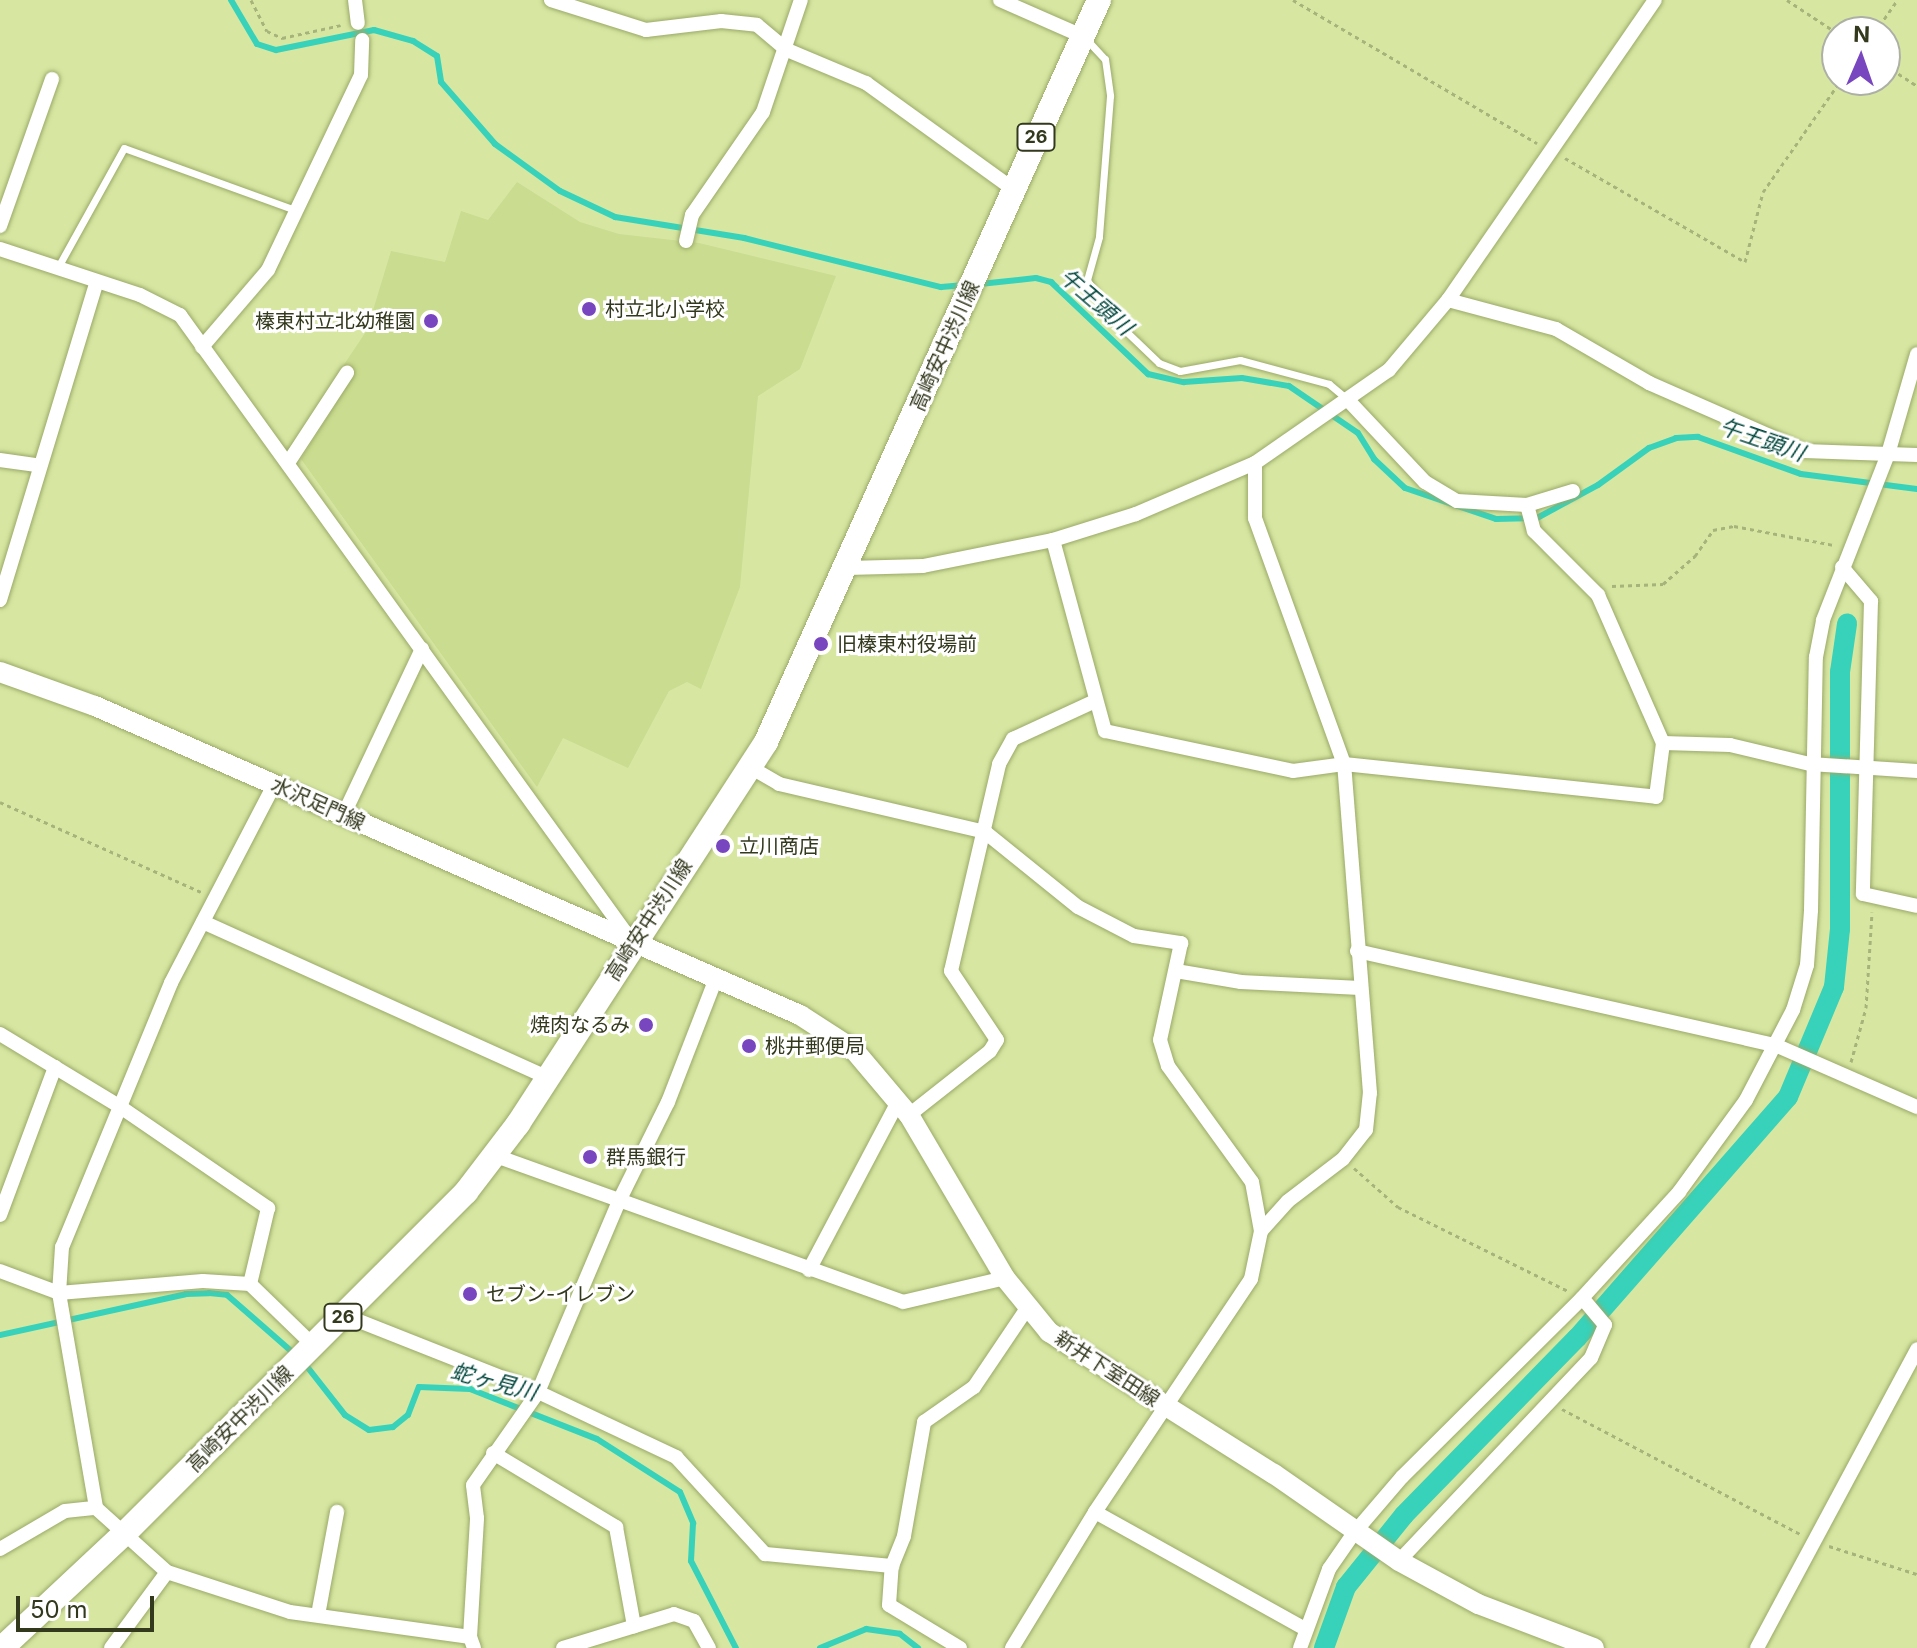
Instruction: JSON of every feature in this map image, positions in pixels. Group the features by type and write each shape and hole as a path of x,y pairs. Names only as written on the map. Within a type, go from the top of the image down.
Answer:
{"main road":[{"name":"高崎安中渋川線","path":"2,1648 126,1532 314,1346 496,1156 750,767 848,568 1099,0"},
{"name":"水沢足門線","path":"0,672 95,706 633,943"},
{"name":"新井下室田線","path":"633,943 800,1015 854,1050 903,1108 1005,1278 1049,1332 1274,1474 1354,1533 1399,1561 1478,1604 1594,1648"}],"street":[{"path":"355,0 358,23"},
{"path":"551,0 646,30 721,21 757,25 787,50 866,83 1013,189"},
{"path":"686,241 692,215 763,112 787,50 801,0"},
{"path":"1000,0 1082,36"},
{"path":"848,568 923,566 1053,540 1136,514 1255,463 1389,370 1448,300 1655,0"},
{"path":"202,347 268,270 361,75 362,40"},
{"path":"0,226 52,79"},
{"path":"0,249 97,281 180,315 633,943"},
{"path":"0,600 37,465 97,281"},
{"path":"1448,300 1556,329 1649,383 1804,451 1917,455"},
{"path":"1300,1648 1303,1628 1329,1569 1354,1533 1402,1477 1582,1298 1679,1192 1746,1100 1793,1010 1807,965 1810,764 1816,657 1849,547 1888,454 1917,354"},
{"path":"288,463 347,373"},
{"path":"1343,402 1425,482 1457,501 1527,505 1573,491"},
{"path":"0,460 37,465"},
{"path":"1255,463 1255,518 1344,764 1370,1093 1366,1130 1343,1159 1288,1201 1261,1231"},
{"path":"1053,540 1093,702 1105,731 1293,771 1344,764 1656,797 1663,743 1592,589 1534,531 1527,505"},
{"path":"1842,567 1871,601 1863,769 1863,894 1917,906"},
{"path":"343,816 422,649"},
{"path":"809,1270 903,1108 990,1051 997,1040 951,971 999,764 1013,739 1093,702"},
{"path":"1663,743 1730,745 1810,764 1917,771"},
{"path":"750,767 779,784 985,832 1078,907 1134,936 1181,943 1160,1040 1168,1066 1252,1182 1261,1231 1251,1279 1095,1512 1012,1648"},
{"path":"274,785 203,922 119,1106 62,1247 59,1293 96,1508 167,1572 290,1612 472,1643 477,1518 473,1485 538,1392 619,1201 668,1102 716,978"},
{"path":"203,922 547,1077"},
{"path":"1357,951 1775,1045 1917,1107"},
{"path":"1176,971 1241,982 1360,988"},
{"path":"0,1034 119,1106 268,1208 250,1284"},
{"path":"0,1215 55,1067"},
{"path":"496,1156 903,1302 1005,1278"},
{"path":"0,1271 59,1293 203,1281 250,1284 314,1346"},
{"path":"1399,1561 1591,1358 1605,1325 1582,1298"},
{"path":"960,1648 889,1605 892,1566 904,1536 924,1422 974,1387 1028,1307"},
{"path":"344,1315 538,1392 676,1457 765,1554 892,1566"},
{"path":"1757,1648 1917,1349"},
{"path":"493,1453 616,1527 634,1626"},
{"path":"0,1549 65,1511 96,1508"},
{"path":"318,1615 337,1512"},
{"path":"1095,1512 1303,1628"},
{"path":"111,1648 167,1572"},
{"path":"563,1648 674,1614 694,1621 709,1648"}],"lane":[{"path":"358,23 362,40"},
{"path":"1082,36 1105,59 1110,96 1099,237 1087,280 1109,315 1159,363 1180,371 1240,360 1329,384 1343,402"},
{"path":"58,267 124,148 295,210"}],"path":[{"path":"251,0 267,31 282,38 358,23"},
{"path":"1293,0 1745,262 1763,192 1830,96"},
{"path":"1787,0 1821,22"},
{"path":"1592,589 1663,584 1695,556 1713,530 1734,526 1849,547"},
{"path":"0,802 215,898"},
{"path":"1847,1077 1866,1008 1873,896"},
{"path":"1343,1159 1398,1207 1582,1298"},
{"path":"1549,1402 1813,1540 1917,1574"}],"shaded area":[{"path":"517,182 580,222 619,234 699,243 836,276 800,369 758,396 740,587 701,689 687,682 669,691 628,768 563,738 537,787 301,459 352,378 341,369 367,330 391,251 445,262 461,211 488,220"}],"waterway":[{"name":"午王頭川","path":"231,0 257,44 276,50 374,30 413,41 437,56 441,82 495,144 560,191 615,217 744,238 941,287 965,285"},
{"name":"午王頭川","path":"980,284 1036,278 1051,282 1148,374 1184,382 1242,378 1289,386 1358,433 1374,459 1405,488 1496,519 1537,518 1598,485 1649,448 1676,438 1698,437 1801,474 1917,489"},
{"path":"1324,1648 1346,1587 1404,1515 1577,1338 1788,1097 1834,987 1840,929 1840,672 1847,624"},
{"name":"蛇ヶ見川","path":"0,1335 186,1294 209,1293 227,1295 297,1356"},
{"name":"蛇ヶ見川","path":"305,1364 345,1415 369,1430 393,1427 408,1415 419,1387 470,1389 597,1439 680,1492 693,1523 691,1561 736,1648"},
{"name":"蛇ヶ見川","path":"820,1648 866,1629 900,1634 918,1648"}],"place":[{"name":"村立北小学校","path":"589,309"},
{"name":"榛東村立北幼稚園","path":"431,321"},
{"name":"旧榛東村役場前","path":"821,644"},
{"name":"立川商店","path":"723,846"},
{"name":"焼肉なるみ","path":"646,1025"},
{"name":"桃井郵便局","path":"749,1046"},
{"name":"群馬銀行","path":"590,1157"},
{"name":"セブン-イレブン","path":"470,1294"}]}
